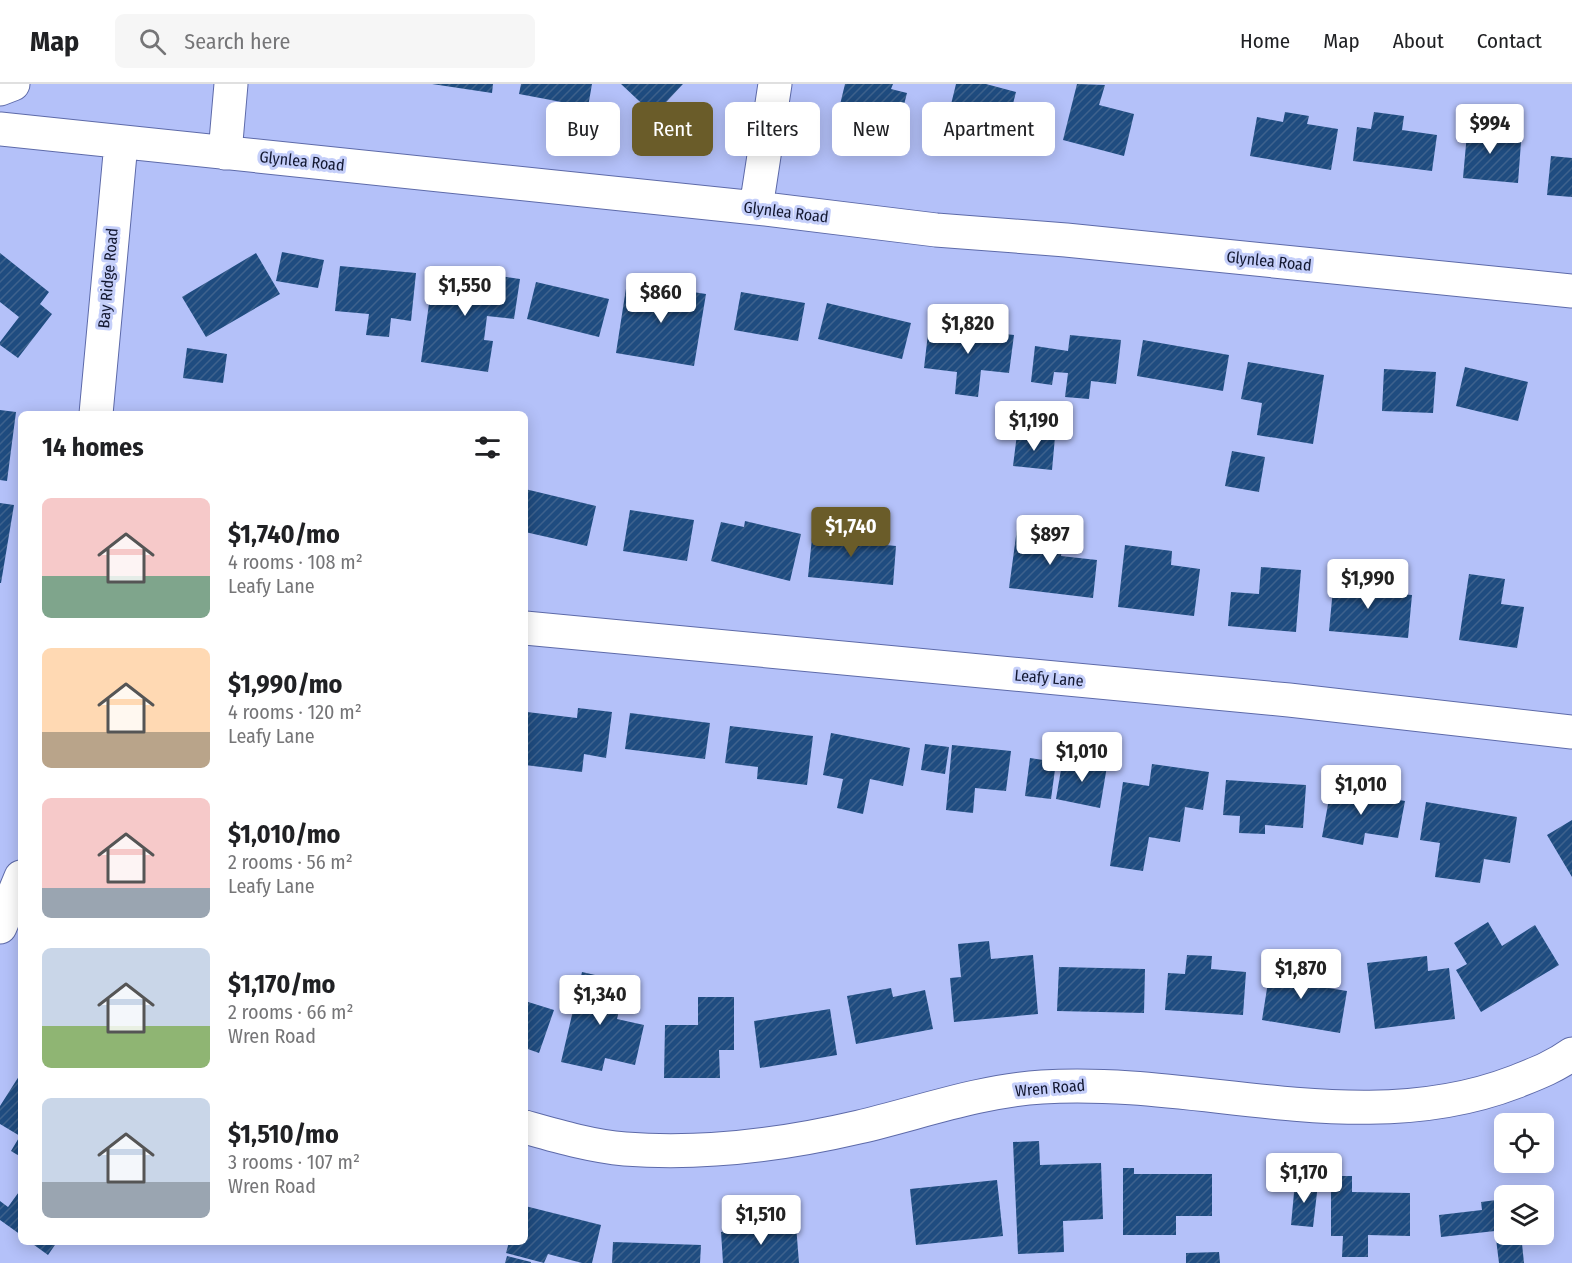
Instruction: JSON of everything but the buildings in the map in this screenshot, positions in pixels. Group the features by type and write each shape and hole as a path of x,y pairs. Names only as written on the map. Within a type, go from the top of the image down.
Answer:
{"street":[{"path":"0,89 13,84"},
{"path":"225,153 231,84"},
{"path":"756,208 775,84"},
{"name":"Glynlea Road","path":"0,129 756,208 936,230 1066,240 1572,291"},
{"name":"Bay Ridge Road","path":"96,411 121,143"},
{"name":"Leafy Lane","path":"528,628 1289,700 1572,732"},
{"path":"0,872 18,877"},
{"path":"0,927 18,885"},
{"path":"0,951 18,940"},
{"name":"Wren Road","path":"528,1128 623,1149 733,1148 796,1141 984,1095 1038,1087 1092,1085 1357,1109 1415,1105 1438,1103 1493,1091 1553,1068 1572,1054"}]}
